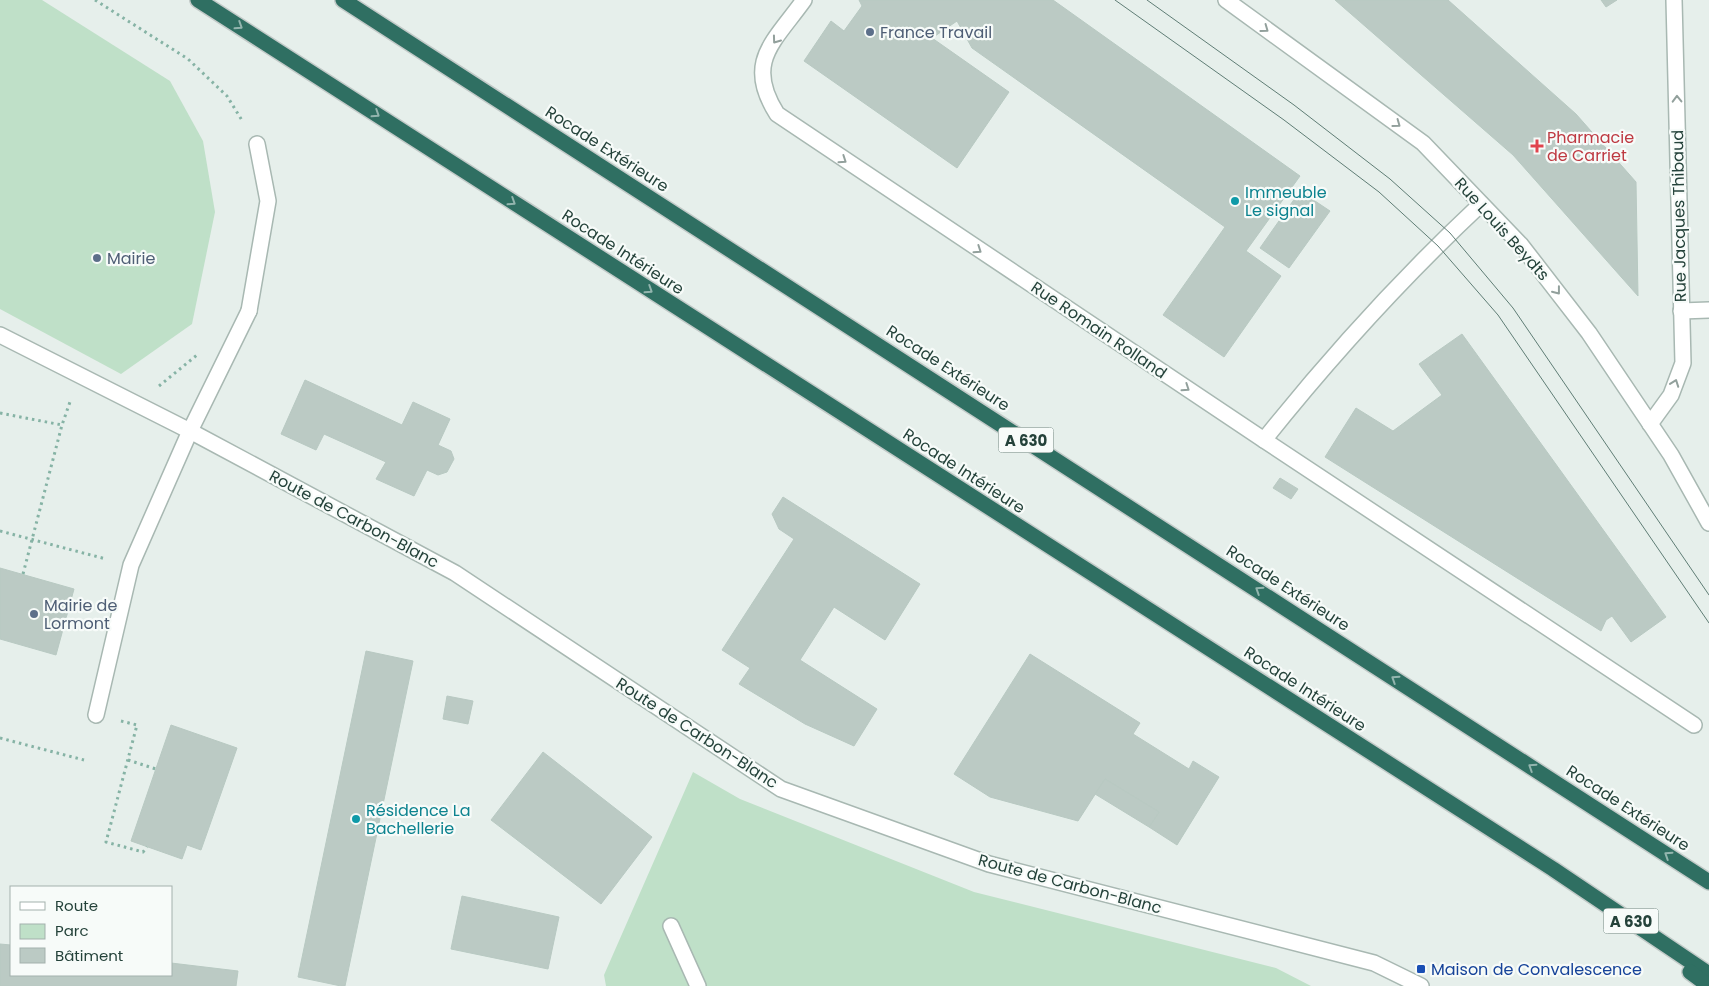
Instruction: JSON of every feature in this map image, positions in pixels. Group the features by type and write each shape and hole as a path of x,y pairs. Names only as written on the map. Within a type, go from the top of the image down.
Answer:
{"highway":[{"name":"Rocade Intérieure","path":"198,0 1553,869 1709,974"},
{"name":"Rocade Extérieure","path":"342,0 1709,882"},
{"path":"1553,869 1709,986"}],"street":[{"name":"Rue Romain Rolland","path":"804,0 764,56 761,76 766,98 777,114 1694,725"},
{"name":"Rue Louis Beydts","path":"1226,0 1423,143 1521,245 1589,332 1671,455 1709,523"},
{"name":"Rue Jacques Thibaud","path":"1650,424 1671,396 1682,363 1674,0"},
{"path":"96,715 131,565 190,431 249,311 268,201 257,144"},
{"path":"1264,440 1335,353 1450,233 1481,204"},
{"path":"1681,311 1709,310"},
{"name":"Route de Carbon-Blanc","path":"0,335 190,431 454,573 781,789 989,864 1374,963 1421,986"},
{"path":"671,926 698,986"}],"path":[{"path":"94,0 188,59 227,96 257,144"},
{"path":"137,404 201,351"},
{"path":"23,574 67,408 82,376"},
{"path":"0,413 62,425"},
{"path":"0,531 131,565"},
{"path":"96,715 137,725 106,842 143,852 146,846"},
{"path":"0,738 84,760"},
{"path":"128,760 156,769"}],"green space":[{"path":"0,0 42,0 170,81 203,141 215,212 192,324 121,374 0,309"},
{"path":"693,772 740,799 974,892 1276,968 1311,986 606,986 604,975"}],"building":[{"name":"Immeuble Le signal","path":"859,0 1053,0 1300,176 1246,251 1281,276 1224,357 1163,315 1225,227 972,48 957,21 932,38 1009,92 957,168 804,61 831,21 844,31 862,6"},
{"path":"1335,0 1448,0 1576,114 1636,182 1638,296 1513,155"},
{"path":"1601,0 1617,0 1606,7"},
{"path":"1300,191 1330,211 1289,268 1260,248"},
{"path":"1462,334 1666,617 1631,642 1612,616 1606,620 1601,631 1325,457 1356,408 1393,431 1442,395 1419,364"},
{"path":"305,380 402,425 413,402 450,419 438,445 451,451 454,459 447,472 438,475 427,470 414,496 376,479 386,462 324,434 316,450 281,434"},
{"path":"1280,478 1298,489 1291,499 1273,488"},
{"path":"783,497 920,584 885,640 834,607 800,660 877,709 854,746 805,724 739,684 750,668 722,650 794,539 779,529 772,514"},
{"name":"Mairie de Lormont","path":"0,568 74,589 56,655 0,639"},
{"name":"Résidence La Bachellerie","path":"366,651 413,661 345,986 341,986 298,977"},
{"path":"1030,654 1140,723 1133,734 1189,769 1193,761 1219,777 1177,845 1149,827 1159,812 1105,779 1078,821 990,797 954,774"},
{"path":"447,696 473,701 468,724 443,719"},
{"path":"171,725 237,748 201,850 187,845 182,859 131,841"},
{"path":"543,752 652,837 601,904 491,820"},
{"path":"1105,779 1159,812 1149,827 1095,794"},
{"path":"462,896 559,917 548,969 451,949"},
{"path":"0,944 10,945 10,976 172,976 172,963 238,971 236,986 0,986"}],"tram line":[{"path":"1115,0 1284,120 1379,192 1438,246 1498,315 1709,623"},
{"path":"1147,0 1294,105 1390,179 1450,233 1513,308 1709,595"}],"place":[{"name":"France Travail","path":"870,32"},
{"name":"Pharmacie de Carriet","path":"1537,146"},
{"name":"Immeuble Le signal","path":"1235,201"},
{"name":"Mairie","path":"97,258"},
{"name":"Mairie de Lormont","path":"34,614"},
{"name":"Résidence La Bachellerie","path":"356,819"},
{"name":"Maison de Convalescence","path":"1421,969"}]}
